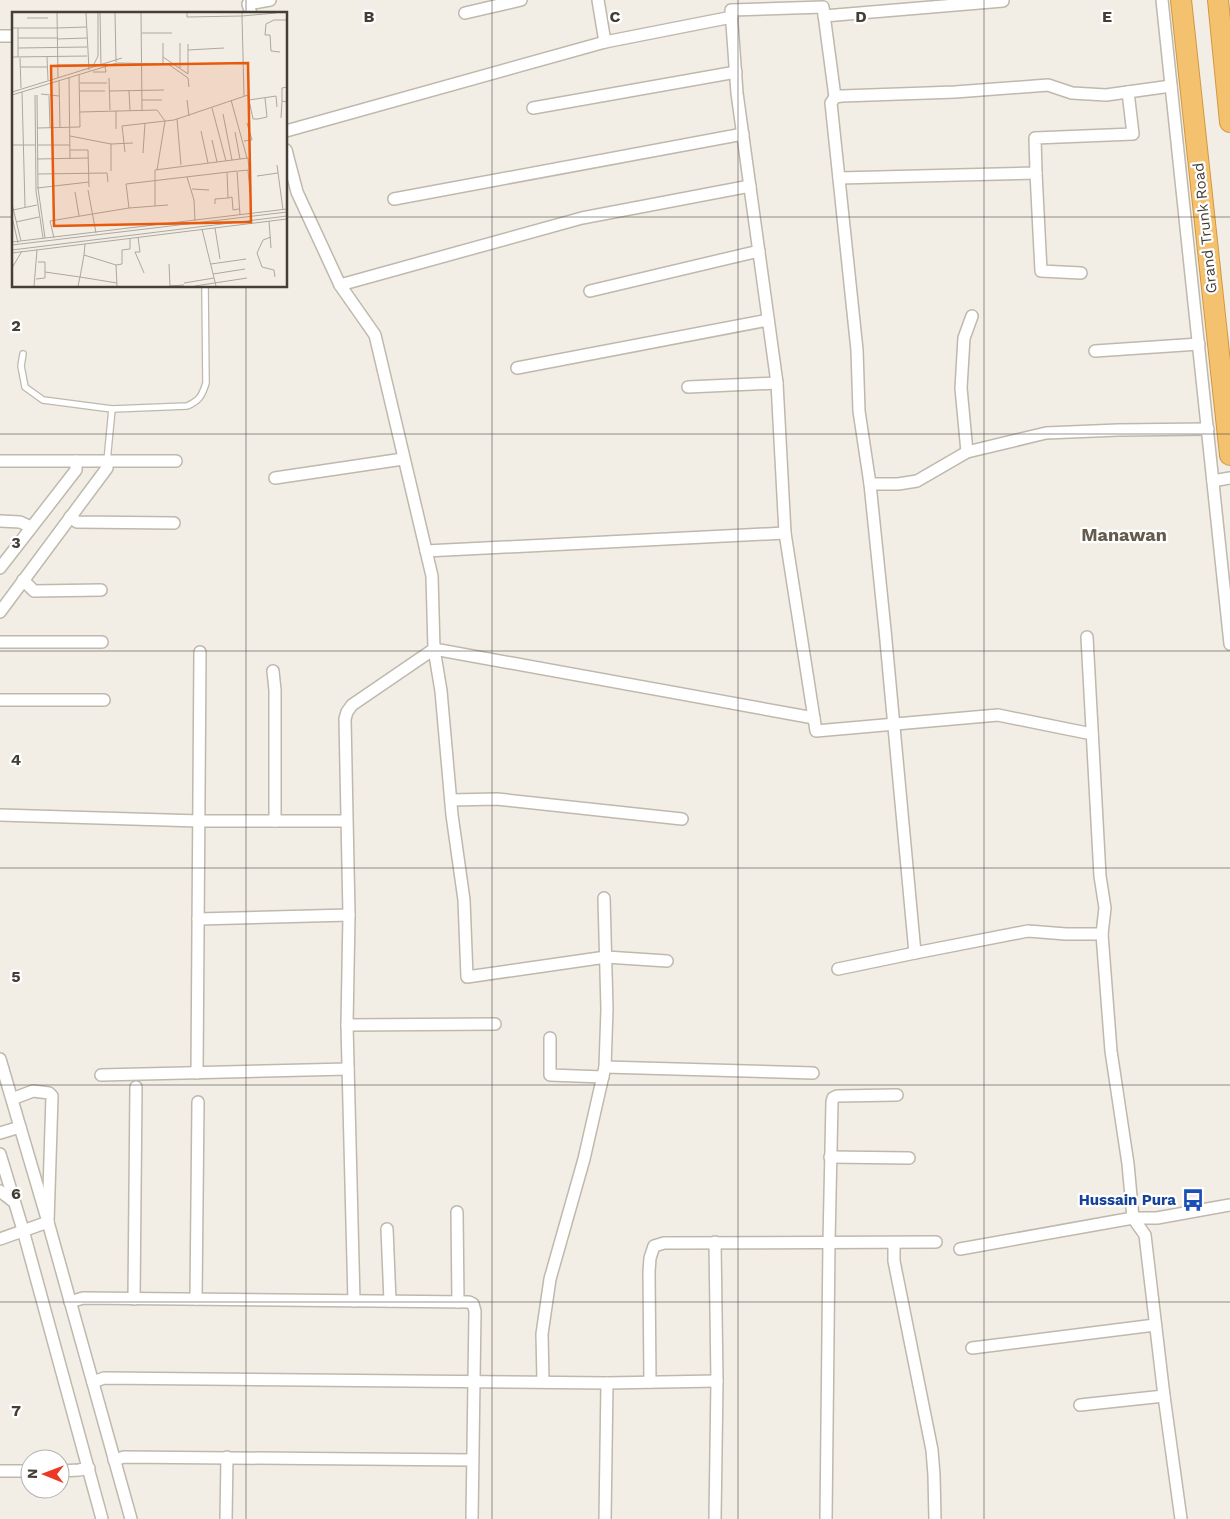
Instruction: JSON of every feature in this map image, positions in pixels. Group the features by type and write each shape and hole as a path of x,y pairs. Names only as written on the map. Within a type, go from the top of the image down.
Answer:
{"highway":[{"name":"Grand Trunk Road","path":"1181,0 1211,365 1230,455"},
{"path":"1218,0 1230,122"}],"street":[{"path":"250,12 248,4 270,0"},
{"path":"465,13 522,0"},
{"path":"598,0 605,42"},
{"path":"1162,0 1199,344 1211,365 1208,429 1230,644"},
{"path":"824,16 1003,1"},
{"path":"915,954 894,724 870,484 859,410 857,350 831,103 835,97 823,7 731,10 743,134 777,383 786,533 816,731 894,724 998,715 1092,734"},
{"path":"288,130 605,42 732,18"},
{"path":"533,108 736,72"},
{"path":"835,97 955,92 1048,85 1072,93 1106,95 1171,86"},
{"path":"1081,273 1041,271 1035,138 1133,134 1128,92"},
{"path":"394,199 743,134"},
{"path":"288,158 297,192 340,285 375,334 432,576 434,649 441,691 451,800 464,900 467,977 606,957 667,961"},
{"path":"839,178 1036,173"},
{"path":"340,285 582,218 750,186"},
{"path":"590,291 759,251"},
{"path":"967,452 962,380 964,338 972,316"},
{"path":"517,368 768,320"},
{"path":"1095,351 1199,344"},
{"path":"688,387 777,383"},
{"path":"870,484 898,484 917,481 967,452 1046,434 1118,430 1208,429"},
{"path":"275,478 403,459"},
{"path":"0,612 107,468 107,460"},
{"path":"0,461 176,460"},
{"path":"0,568 76,470 76,461"},
{"path":"1213,481 1230,478"},
{"path":"70,517 77,522 174,523"},
{"path":"0,521 20,522 31,527"},
{"path":"426,551 786,533"},
{"path":"23,580 34,591 101,590"},
{"path":"1087,637 1100,876 1105,908 1102,934 1111,1051 1128,1164 1133,1218 1145,1235 1181,1519"},
{"path":"0,642 102,642"},
{"path":"354,1301 347,1025 349,916 345,719 352,705 434,649 814,718"},
{"path":"197,1074 200,652"},
{"path":"273,671 275,690 275,821"},
{"path":"0,700 104,700"},
{"path":"451,800 497,800 682,819"},
{"path":"0,815 199,821 346,820"},
{"path":"543,1382 542,1334 550,1279 584,1159 604,1072 607,1009 604,898"},
{"path":"198,919 349,916"},
{"path":"838,969 1028,931 1102,934"},
{"path":"347,1025 495,1024"},
{"path":"550,1038 550,1075 604,1072 813,1073"},
{"path":"0,1059 48,1222 131,1519"},
{"path":"101,1075 348,1069"},
{"path":"134,1298 136,1087"},
{"path":"12,1099 38,1091 49,1093 52,1096 48,1222"},
{"path":"826,1519 828,1242 833,1098 837,1096 897,1095"},
{"path":"196,1299 198,1102"},
{"path":"0,1133 20,1127"},
{"path":"0,1154 23,1230 102,1519"},
{"path":"830,1157 909,1158"},
{"path":"0,1191 14,1202"},
{"path":"960,1249 1133,1218 1157,1218 1230,1205"},
{"path":"457,1212 458,1302"},
{"path":"0,1239 48,1222"},
{"path":"387,1229 390,1301"},
{"path":"715,1242 717,1381 715,1519"},
{"path":"650,1382 649,1272 650,1258 654,1246 664,1243 715,1242 936,1242"},
{"path":"894,1243 894,1261 932,1450 935,1519"},
{"path":"70,1302 83,1298 134,1298 469,1302 474,1304 476,1310 472,1519"},
{"path":"972,1348 1155,1325"},
{"path":"92,1382 104,1378 474,1380 607,1383 717,1381"},
{"path":"605,1519 607,1383"},
{"path":"1080,1405 1164,1396"},
{"path":"114,1460 124,1457 227,1457 472,1460"},
{"path":"226,1519 227,1457"},
{"path":"70,1470 89,1468"},
{"path":"0,1471 20,1471"}],"lane":[{"path":"23,354 22,366 25,386 44,400 112,409 187,406 198,402 203,394 206,383 205,288"},
{"path":"107,460 112,409"}],"place":[{"name":"Hussain Pura","path":"1193,1200"}],"district":[{"name":"Manawan","path":"1124,534"}]}
